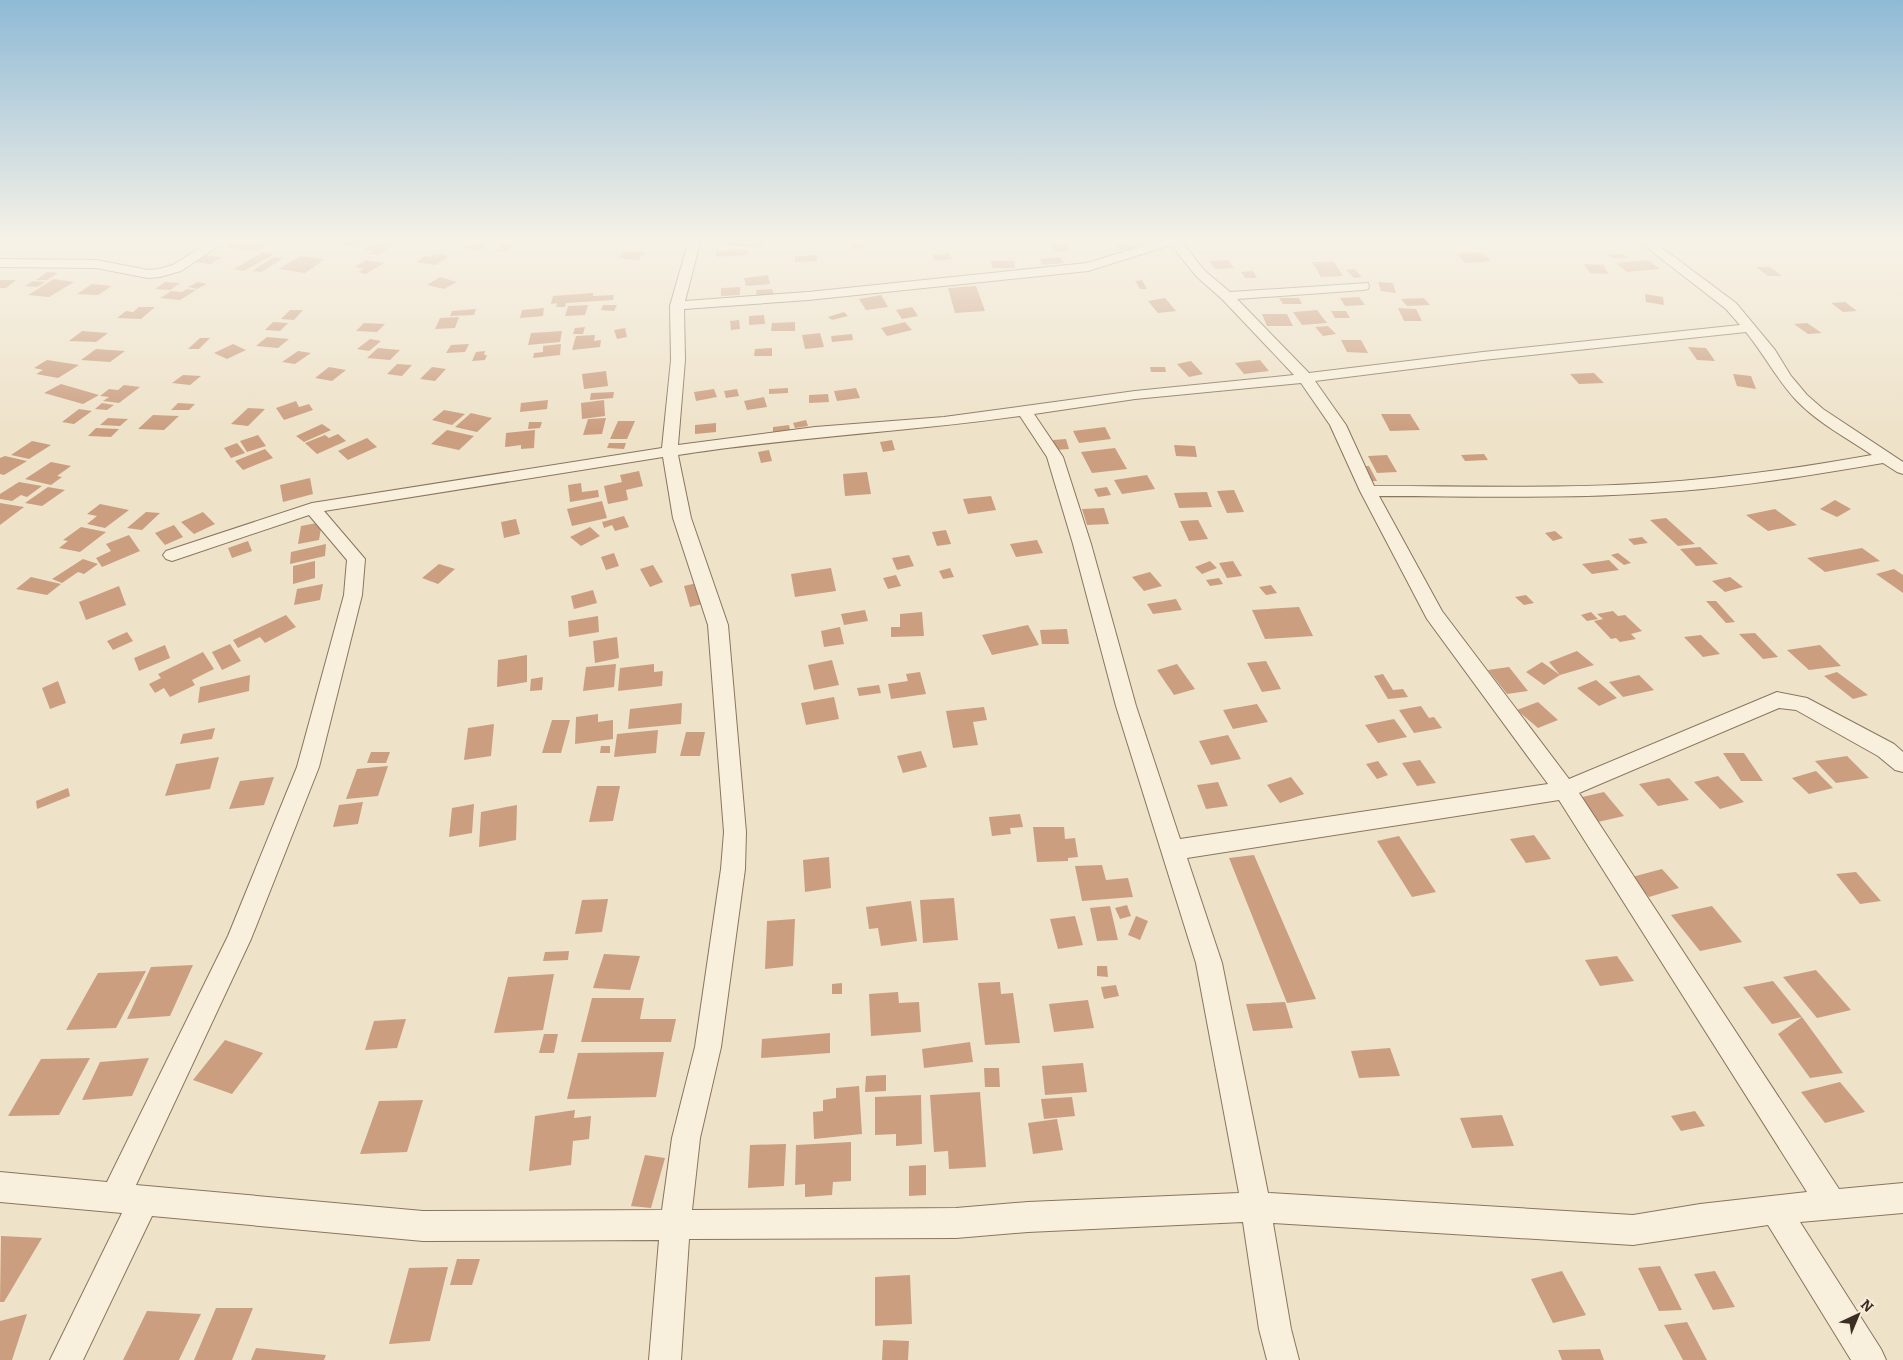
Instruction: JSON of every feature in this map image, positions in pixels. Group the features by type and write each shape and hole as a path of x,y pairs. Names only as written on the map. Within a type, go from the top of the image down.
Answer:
{"street":[{"path":"665,1360 675,1224 686,1138 708,1047 733,869 735,832 718,625 682,518 670,452 678,360 678,302"},
{"path":"677,306 723,302"},
{"path":"1234,302 1305,378 1338,425 1368,491 1434,614 1565,790 1832,1205"},
{"path":"1726,302 1770,353 1785,378 1802,398 1818,412 1903,469"},
{"path":"172,555 312,508 736,441 815,432 944,422 1135,395 1305,378 1483,356 1749,328"},
{"path":"1025,411 1055,457 1082,544 1126,706 1209,963 1256,1207 1275,1329 1283,1360"},
{"path":"1368,491 1564,492 1692,485 1790,474 1885,458"},
{"path":"66,1360 308,767 353,595 356,559 312,508"},
{"path":"1174,850 1565,790 1777,700 1789,700 1800,703 1886,750 1903,764"},
{"path":"0,1187 423,1226 956,1223 1028,1217 1256,1207 1633,1230 1666,1223 1775,1210 1903,1198"},
{"path":"1775,1210 1870,1360"}],"building":[{"path":"551,302 574,302 566,303 565,307 556,307 557,303 551,304"},
{"path":"861,302 885,302 888,307 866,310"},
{"path":"952,302 982,302 985,311 955,313"},
{"path":"1149,302 1169,302 1176,311 1158,313"},
{"path":"1282,302 1302,304 1283,304"},
{"path":"1343,302 1363,302 1365,305 1345,306"},
{"path":"1404,302 1428,302 1430,305 1407,306"},
{"path":"1649,302 1664,302 1664,305"},
{"path":"1846,302 1857,311 1843,312 1831,303"},
{"path":"588,305 585,315 565,316 568,306"},
{"path":"603,305 617,305 614,311 601,310"},
{"path":"139,307 155,307 141,319 117,318 126,311 133,312"},
{"path":"912,307 918,316 902,319 896,310"},
{"path":"544,308 543,316 520,318 522,310"},
{"path":"1398,308 1416,309 1422,321 1404,321"},
{"path":"476,309 474,315 450,316 452,311"},
{"path":"290,310 303,310 294,320 281,319"},
{"path":"1317,310 1327,323 1302,325 1293,312"},
{"path":"1331,311 1346,311 1350,318 1335,318"},
{"path":"844,312 848,316 832,320 828,317"},
{"path":"1262,314 1287,314 1293,326 1267,326"},
{"path":"764,315 765,324 749,325 749,316"},
{"path":"459,317 455,328 435,329 440,318"},
{"path":"739,320 740,329 731,330 730,321"},
{"path":"273,322 288,323 280,331 265,330"},
{"path":"795,322 795,331 771,331 772,323"},
{"path":"905,322 912,330 887,336 881,328"},
{"path":"364,323 385,324 377,332 356,331"},
{"path":"1807,323 1822,333 1808,334 1794,324"},
{"path":"1328,326 1336,334 1323,336 1315,327"},
{"path":"585,327 583,334 573,334 575,328"},
{"path":"625,328 627,337 617,339 614,330"},
{"path":"82,331 108,333 96,342 69,341"},
{"path":"562,331 560,342 528,345 531,333"},
{"path":"820,333 824,347 805,349 802,335"},
{"path":"852,334 853,340 832,342 831,336"},
{"path":"595,335 594,341 601,340 600,347 572,350 576,336"},
{"path":"267,337 289,339 278,348 256,346"},
{"path":"200,338 210,338 199,349 188,349"},
{"path":"370,339 381,341 369,351 357,349"},
{"path":"1341,340 1361,340 1368,353 1347,352"},
{"path":"233,344 246,350 227,359 214,353"},
{"path":"469,344 465,352 446,353 451,345"},
{"path":"561,344 560,355 533,358 534,353 543,352 543,346"},
{"path":"1688,347 1706,348 1715,361 1697,360"},
{"path":"378,348 400,350 390,360 367,358"},
{"path":"772,348 772,356 754,356 755,349"},
{"path":"96,349 125,351 110,362 81,360"},
{"path":"298,351 311,353 295,364 282,362"},
{"path":"485,351 484,355 487,355 485,360 472,361 476,352"},
{"path":"47,360 79,365 58,378 36,374 43,370 34,368"},
{"path":"1260,360 1269,371 1244,374 1235,363"},
{"path":"1191,361 1203,374 1189,377 1177,364"},
{"path":"397,364 412,365 402,376 387,374"},
{"path":"329,367 346,370 332,381 315,378"},
{"path":"432,367 446,369 435,381 420,379"},
{"path":"1150,367 1165,367 1166,372 1151,372"},
{"path":"606,371 608,386 584,389 582,374"},
{"path":"1594,373 1604,383 1579,384 1570,374"},
{"path":"1733,374 1751,376 1756,389 1737,386"},
{"path":"183,375 201,376 190,385 172,383"},
{"path":"61,384 99,395 83,404 44,393"},
{"path":"124,385 140,387 119,403 103,401 109,397 100,396 109,389 118,390"},
{"path":"788,388 788,393 769,394 769,389"},
{"path":"856,388 860,398 837,401 834,391"},
{"path":"714,389 717,397 696,401 694,392"},
{"path":"737,389 739,396 726,398 724,391"},
{"path":"614,392 613,398 590,400 591,393"},
{"path":"828,394 829,402 809,403 809,395"},
{"path":"764,397 767,407 747,410 744,401"},
{"path":"548,400 547,409 520,412 521,403"},
{"path":"604,400 605,416 582,419 581,403"},
{"path":"296,401 299,407 309,404 313,410 284,420 276,408"},
{"path":"102,403 114,405 107,410 95,409"},
{"path":"178,403 195,404 189,410 171,410"},
{"path":"248,408 265,409 248,426 231,424"},
{"path":"79,409 92,411 74,424 62,422"},
{"path":"444,410 465,414 452,425 432,420"},
{"path":"471,413 492,418 477,432 455,427"},
{"path":"1381,414 1410,414 1420,430 1390,431"},
{"path":"153,415 179,416 164,430 138,429"},
{"path":"108,418 128,419 120,426 100,425"},
{"path":"606,418 602,434 583,435 588,419"},
{"path":"806,420 808,426 795,428 793,423"},
{"path":"618,421 635,421 627,439 610,439"},
{"path":"529,422 542,422 540,428 528,429"},
{"path":"716,423 716,432 695,434 695,425"},
{"path":"322,424 331,430 304,442 296,436"},
{"path":"789,425 790,430 773,432 773,427"},
{"path":"1105,427 1111,439 1079,443 1073,431"},
{"path":"96,428 119,429 111,437 88,436"},
{"path":"447,430 474,436 459,450 431,444"},
{"path":"535,430 534,448 521,449 521,445 505,447 506,433"},
{"path":"338,434 346,441 317,454 305,443 325,435 329,438"},
{"path":"258,435 266,446 247,452 240,441"},
{"path":"367,438 377,447 348,460 338,451"},
{"path":"1066,439 1069,449 1056,450 1053,440"},
{"path":"892,440 895,450 883,452 880,442"},
{"path":"32,441 51,445 29,459 11,455"},
{"path":"237,443 245,453 231,458 224,448"},
{"path":"609,443 626,443 624,449 607,448"},
{"path":"1174,445 1195,446 1197,457 1176,456"},
{"path":"1115,448 1127,469 1092,473 1081,452"},
{"path":"265,449 273,458 243,470 235,461"},
{"path":"769,450 772,461 761,463 758,452"},
{"path":"1484,454 1488,460 1465,461 1461,455"},
{"path":"1387,455 1397,472 1377,473 1368,456"},
{"path":"5,456 27,461 4,475 0,474 0,458"},
{"path":"51,462 71,466 57,476 62,477 51,485 25,479"},
{"path":"1360,466 1369,466 1377,481 1368,481"},
{"path":"639,471 643,486 626,490 628,500 608,504 604,486 622,482 620,475"},
{"path":"867,472 871,494 845,496 843,474"},
{"path":"1147,475 1155,489 1122,494 1114,480"},
{"path":"310,478 313,494 283,502 280,485"},
{"path":"19,482 42,486 27,497 21,495 12,501 0,499 0,494"},
{"path":"581,483 582,492 598,490 599,497 570,502 568,485"},
{"path":"48,487 65,490 42,506 25,503"},
{"path":"1107,487 1111,495 1098,497 1094,489"},
{"path":"1234,490 1244,512 1227,513 1217,491"},
{"path":"1207,492 1212,507 1179,508 1174,493"},
{"path":"991,496 996,510 968,514 963,499"},
{"path":"1835,500 1851,509 1837,517 1820,509"},
{"path":"602,501 607,518 572,526 567,509"},
{"path":"0,503 24,507 0,525"},
{"path":"100,504 129,510 105,528 87,524 97,516 87,514"},
{"path":"1104,508 1109,524 1087,525 1082,509"},
{"path":"1775,509 1797,525 1768,531 1746,515"},
{"path":"146,512 160,513 142,530 127,528"},
{"path":"203,512 215,524 194,534 181,522"},
{"path":"624,516 629,527 615,531 612,525 604,528 602,522"},
{"path":"1666,518 1695,544 1678,546 1650,520"},
{"path":"516,519 520,534 504,538 501,522"},
{"path":"1198,520 1208,539 1189,541 1180,521"},
{"path":"322,522 319,540 298,544 301,526"},
{"path":"174,525 183,537 165,545 155,533"},
{"path":"81,527 106,532 80,552 59,548 68,541 63,540"},
{"path":"590,527 600,536 581,546 570,537"},
{"path":"946,530 951,544 937,546 932,532"},
{"path":"1555,531 1563,538 1553,541 1545,533"},
{"path":"129,535 140,551 102,567 96,558 111,551 106,544"},
{"path":"1642,537 1648,543 1634,545 1628,539"},
{"path":"1037,540 1043,553 1016,557 1010,544"},
{"path":"248,541 252,551 232,558 228,548"},
{"path":"326,544 325,556 290,564 291,552"},
{"path":"1700,547 1718,564 1696,566 1680,549"},
{"path":"1862,548 1880,561 1825,572 1807,558"},
{"path":"614,553 619,566 606,570 601,557"},
{"path":"1618,553 1631,563 1624,565 1611,555"},
{"path":"909,555 914,566 897,570 892,558"},
{"path":"83,559 98,564 84,574 78,572 62,583 52,579"},
{"path":"1609,560 1619,570 1592,574 1582,564"},
{"path":"315,561 315,578 293,584 293,566"},
{"path":"1210,561 1217,568 1202,574 1195,567"},
{"path":"1233,561 1242,576 1227,578 1219,563"},
{"path":"439,564 455,569 438,584 422,578"},
{"path":"653,565 663,582 650,587 640,569"},
{"path":"831,568 836,591 795,597 791,574"},
{"path":"950,568 954,577 943,579 939,571"},
{"path":"1894,569 1903,575 1903,593 1876,574"},
{"path":"1150,572 1162,586 1144,591 1132,577"},
{"path":"896,575 901,586 888,589 883,578"},
{"path":"31,577 61,584 47,595 16,589"},
{"path":"1730,577 1743,587 1725,592 1712,581"},
{"path":"1219,578 1223,584 1210,586 1206,580"},
{"path":"701,582 706,603 690,607 684,586"},
{"path":"323,584 320,600 294,605 297,589"},
{"path":"1271,585 1277,593 1266,595 1259,587"},
{"path":"119,586 126,605 86,620 79,602"},
{"path":"593,590 597,603 574,609 571,596"},
{"path":"1526,595 1534,603 1524,605 1515,597"},
{"path":"1176,599 1182,610 1153,614 1147,604"},
{"path":"1706,601 1716,601 1735,622 1726,623"},
{"path":"1299,607 1313,636 1265,639 1252,610"},
{"path":"865,610 868,621 844,625 841,614"},
{"path":"1613,611 1618,616 1625,615 1642,631 1631,634 1636,639 1620,642 1616,638 1611,639 1594,621 1603,619 1597,614"},
{"path":"922,612 924,636 891,637 891,627 900,627 900,614"},
{"path":"1591,612 1598,619 1587,621 1581,615"},
{"path":"286,615 296,627 265,643 260,637 238,648 233,640"},
{"path":"598,616 599,632 569,637 568,621"},
{"path":"1028,625 1039,645 992,655 982,635"},
{"path":"840,627 844,644 824,647 821,631"},
{"path":"1067,629 1069,644 1042,644 1040,630"},
{"path":"127,632 133,641 113,650 107,641"},
{"path":"1755,633 1778,657 1763,659 1739,634"},
{"path":"1701,635 1720,654 1703,657 1684,637"},
{"path":"617,637 619,658 595,663 593,641"},
{"path":"230,644 241,661 222,670 212,652"},
{"path":"165,645 170,658 139,671 134,658"},
{"path":"1820,645 1841,666 1809,670 1787,650"},
{"path":"1577,651 1594,665 1560,675 1549,662"},
{"path":"203,652 214,669 192,680 195,685 170,697 164,688 155,693 149,684 161,678 158,674"},
{"path":"527,655 527,682 497,687 498,660"},
{"path":"832,660 839,685 814,690 808,665"},
{"path":"1266,661 1281,689 1262,692 1247,663"},
{"path":"1542,662 1560,675 1544,685 1526,672"},
{"path":"616,664 614,687 583,691 586,667"},
{"path":"654,664 654,672 663,671 662,686 618,691 620,668"},
{"path":"1177,664 1195,689 1174,695 1157,670"},
{"path":"1509,667 1528,691 1507,694 1488,670"},
{"path":"920,672 926,694 891,699 888,684 908,681 906,674"},
{"path":"1837,672 1868,695 1853,699 1824,676"},
{"path":"1383,674 1393,690 1403,689 1408,697 1388,699 1374,676"},
{"path":"250,675 249,691 198,703 200,687"},
{"path":"1639,675 1654,690 1623,697 1609,682"},
{"path":"543,677 542,690 530,691 531,679"},
{"path":"1596,680 1617,698 1599,706 1577,688"},
{"path":"58,681 66,703 50,709 42,688"},
{"path":"879,685 881,693 859,696 857,688"},
{"path":"834,697 839,719 806,725 801,703"},
{"path":"1538,702 1558,720 1538,728 1517,710"},
{"path":"682,703 681,724 628,729 630,709"},
{"path":"1257,704 1268,722 1233,729 1223,710"},
{"path":"1421,706 1429,718 1434,717 1442,728 1414,733 1399,710"},
{"path":"984,707 987,720 973,722 978,745 953,748 946,711"},
{"path":"598,714 598,722 613,720 613,739 575,744 576,717"},
{"path":"1394,719 1407,737 1378,743 1365,725"},
{"path":"552,720 570,720 561,753 542,753"},
{"path":"494,724 491,756 464,760 468,728"},
{"path":"215,728 212,739 180,744 183,734"},
{"path":"658,730 656,753 614,757 617,734"},
{"path":"686,732 705,732 700,756 680,756"},
{"path":"1228,735 1241,759 1211,765 1199,741"},
{"path":"601,746 610,746 610,753 600,753"},
{"path":"921,751 927,767 903,773 897,756"},
{"path":"371,752 390,752 386,763 367,763"},
{"path":"1723,753 1744,753 1763,781 1741,781"},
{"path":"1847,756 1869,778 1836,783 1815,761"},
{"path":"219,757 210,789 165,796 176,764"},
{"path":"1420,760 1436,783 1417,786 1402,763"},
{"path":"1378,761 1388,775 1377,779 1366,764"},
{"path":"388,766 378,796 346,799 357,769"},
{"path":"1816,771 1833,788 1809,794 1792,778"},
{"path":"1718,776 1744,802 1720,809 1694,782"},
{"path":"274,777 264,805 229,809 240,781"},
{"path":"1291,777 1304,794 1280,803 1267,785"},
{"path":"1669,778 1689,800 1658,806 1639,784"},
{"path":"1218,782 1228,806 1206,809 1197,785"},
{"path":"597,786 620,786 613,821 589,822"},
{"path":"68,788 70,796 37,809 36,801"},
{"path":"1604,792 1624,816 1598,822 1578,798"},
{"path":"363,802 358,824 333,827 339,805"},
{"path":"474,804 472,833 449,837 452,808"},
{"path":"517,805 516,840 479,847 481,812"},
{"path":"1020,814 1023,827 1010,828 1011,834 992,836 989,817"},
{"path":"1033,827 1064,827 1065,839 1075,838 1078,857 1068,858 1068,861 1037,862"},
{"path":"1534,835 1551,859 1526,863 1510,839"},
{"path":"1399,836 1436,892 1412,897 1377,841"},
{"path":"1254,855 1316,999 1287,1003 1229,858"},
{"path":"829,857 831,888 805,892 803,860"},
{"path":"1102,865 1106,880 1128,878 1133,897 1082,901 1075,866"},
{"path":"1662,869 1679,888 1649,897 1632,877"},
{"path":"1856,872 1881,901 1860,904 1836,874"},
{"path":"954,898 958,940 923,943 920,900"},
{"path":"608,899 602,932 575,934 582,900"},
{"path":"911,901 917,941 881,946 878,928 869,929 866,907"},
{"path":"1127,905 1131,916 1120,919 1115,908"},
{"path":"1110,906 1118,940 1097,941 1090,908"},
{"path":"1712,906 1742,942 1700,951 1671,915"},
{"path":"1075,916 1083,945 1058,949 1050,919"},
{"path":"1136,916 1148,921 1140,940 1128,935"},
{"path":"795,919 793,966 765,969 767,921"},
{"path":"569,951 568,960 543,961 545,952"},
{"path":"604,954 640,956 630,990 593,988"},
{"path":"1617,956 1634,981 1600,986 1585,960"},
{"path":"193,965 170,1016 127,1019 151,967"},
{"path":"1097,966 1107,966 1108,977 1097,976"},
{"path":"1816,970 1851,1010 1817,1018 1783,977"},
{"path":"146,971 116,1028 66,1030 98,973"},
{"path":"554,974 543,1030 494,1033 508,977"},
{"path":"1773,981 1802,1017 1772,1024 1743,987"},
{"path":"1000,982 1001,994 1013,993 1020,1043 985,1045 978,983"},
{"path":"842,983 842,994 832,994 832,984"},
{"path":"1116,985 1119,996 1104,999 1101,987"},
{"path":"898,992 899,1003 919,1002 921,1032 871,1036 869,994"},
{"path":"592,998 644,998 640,1019 676,1019 671,1042 581,1042"},
{"path":"1088,1000 1094,1028 1054,1032 1049,1004"},
{"path":"1285,1002 1293,1028 1253,1031 1246,1004"},
{"path":"1802,1017 1843,1073 1810,1078 1778,1034"},
{"path":"406,1019 397,1048 365,1050 374,1021"},
{"path":"830,1033 830,1053 761,1058 762,1039"},
{"path":"544,1034 558,1034 554,1053 539,1053"},
{"path":"225,1040 263,1053 232,1094 193,1080"},
{"path":"970,1042 973,1062 924,1068 922,1049"},
{"path":"1390,1048 1400,1076 1359,1078 1351,1051"},
{"path":"664,1052 656,1097 567,1099 578,1053"},
{"path":"90,1058 59,1115 8,1116 41,1059"},
{"path":"149,1058 132,1096 82,1100 100,1062"},
{"path":"1083,1063 1087,1092 1045,1095 1042,1066"},
{"path":"984,1068 999,1068 1000,1087 985,1087"},
{"path":"886,1075 886,1091 865,1092 866,1076"},
{"path":"1840,1082 1865,1112 1825,1123 1801,1092"},
{"path":"859,1086 862,1134 814,1139 813,1112 823,1111 823,1100 836,1098 836,1088"},
{"path":"980,1092 986,1167 949,1169 948,1151 934,1152 930,1095"},
{"path":"921,1095 922,1144 896,1146 896,1134 875,1135 875,1097"},
{"path":"1072,1097 1075,1116 1044,1119 1041,1099"},
{"path":"423,1100 407,1152 360,1154 379,1101"},
{"path":"575,1110 574,1118 591,1116 589,1139 573,1141 571,1165 529,1171 535,1116"},
{"path":"1695,1111 1705,1126 1681,1131 1671,1116"},
{"path":"1502,1115 1514,1146 1472,1148 1460,1118"},
{"path":"1057,1119 1063,1150 1033,1154 1028,1123"},
{"path":"851,1142 851,1181 833,1182 832,1195 805,1197 805,1184 795,1185 796,1145"},
{"path":"786,1144 784,1186 748,1188 750,1145"},
{"path":"645,1155 665,1158 651,1208 631,1206"},
{"path":"926,1165 926,1195 909,1196 909,1166"},
{"path":"1,1236 42,1238 4,1302 0,1302"},
{"path":"457,1259 480,1259 472,1285 450,1285"},
{"path":"1660,1266 1682,1310 1659,1311 1638,1268"},
{"path":"448,1267 430,1341 389,1344 409,1268"},
{"path":"1562,1271 1586,1315 1553,1323 1531,1279"},
{"path":"1715,1271 1735,1307 1713,1310 1694,1274"},
{"path":"910,1275 912,1324 875,1326 875,1277"},
{"path":"216,1308 253,1308 232,1360 194,1360"},
{"path":"147,1311 201,1314 179,1360 123,1360"},
{"path":"27,1314 12,1360 0,1360 0,1321"},
{"path":"1687,1322 1707,1360 1683,1360 1664,1325"},
{"path":"883,1340 909,1341 908,1360 882,1360"},
{"path":"256,1348 326,1355 324,1360 251,1360"},
{"path":"1600,1349 1604,1360 1562,1360 1558,1350"}]}
